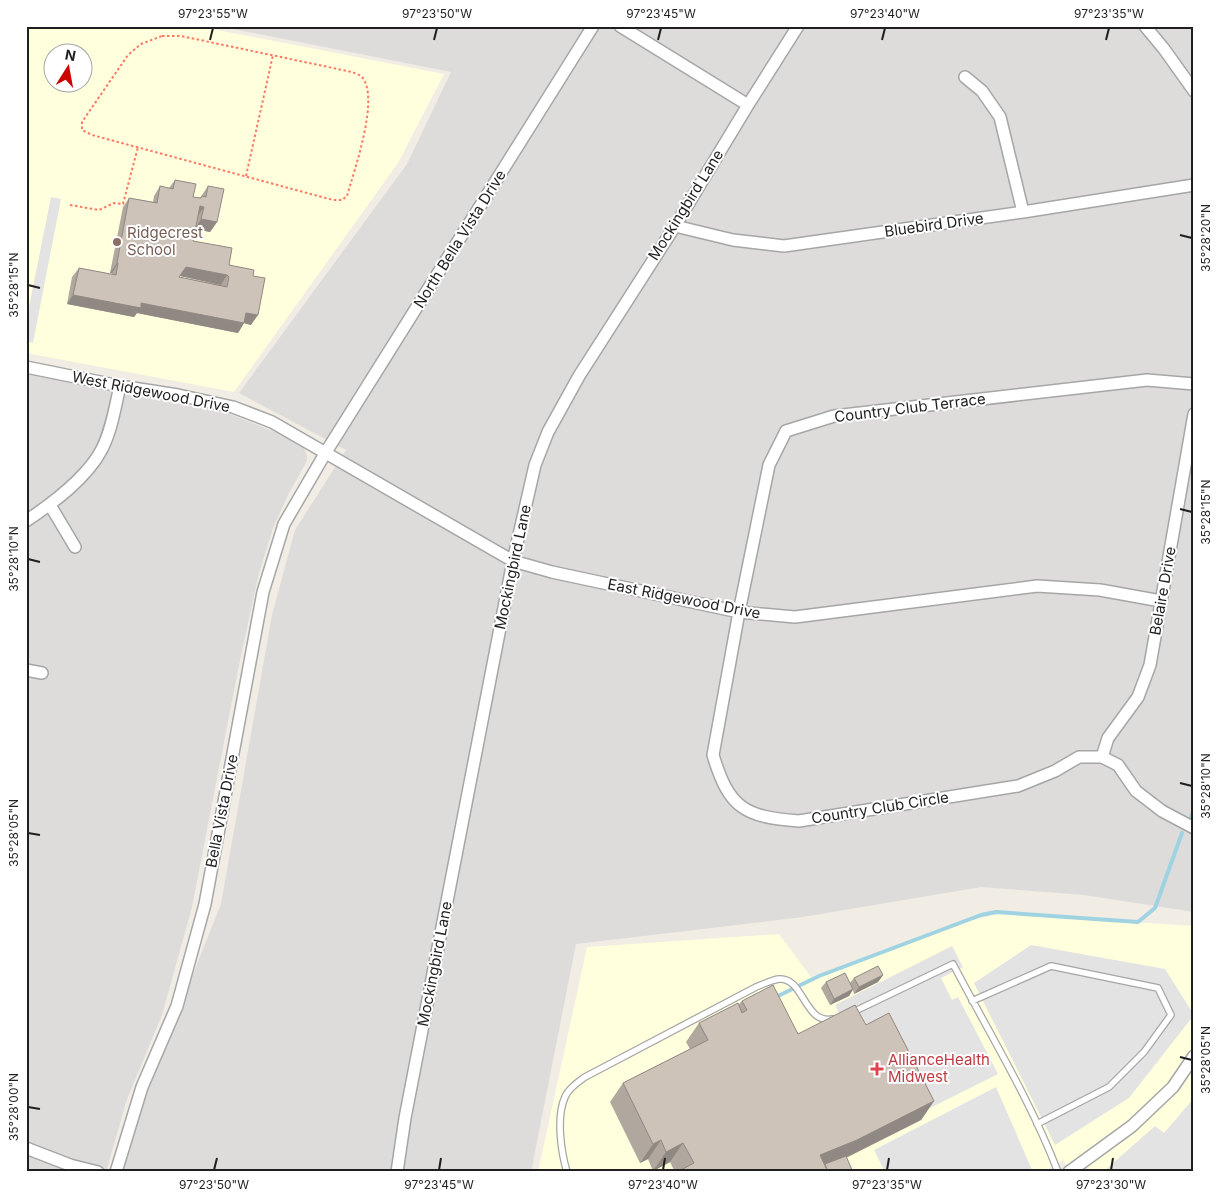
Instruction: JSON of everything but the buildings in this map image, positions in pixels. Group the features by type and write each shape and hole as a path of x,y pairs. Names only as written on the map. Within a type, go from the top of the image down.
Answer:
{"street":[{"name":"North Bella Vista Drive","path":"326,452 594,26"},
{"path":"620,26 748,105"},
{"name":"Mockingbird Lane","path":"397,1172 405,1118 513,561 535,465 548,432 579,376 675,226 798,26"},
{"path":"1145,26 1194,91"},
{"path":"965,77 982,91 1000,117 1024,212"},
{"name":"Bluebird Drive","path":"675,226 733,240 784,246 1024,212 1194,185"},
{"name":"West Ridgewood Drive","path":"26,367 233,407 272,422 326,452"},
{"name":"Country Club Terrace","path":"739,612 770,465 786,431 834,416 1147,380 1194,384"},
{"path":"26,521 50,505 84,473 101,450 112,424 120,386"},
{"name":"Belaire Drive","path":"1102,757 1108,738 1138,697 1150,665 1194,414"},
{"name":"East Ridgewood Drive","path":"326,452 513,561 552,572 739,612 795,617 1037,586 1100,590 1161,601"},
{"name":"Bella Vista Drive","path":"116,1172 142,1087 177,1006 205,904 263,592 284,524 326,452"},
{"path":"50,505 75,547"},
{"name":"Country Club Circle","path":"739,612 713,755 720,777 732,799 753,814 772,819 798,821 1018,786 1055,771 1079,757 1102,757"},
{"path":"26,670 42,673"},
{"path":"1102,757 1118,765 1136,791 1162,811 1194,828"},
{"path":"1069,1172 1132,1126 1173,1087 1194,1056"},
{"path":"26,1148 70,1165 98,1172"}],"lane":[{"path":"848,1014 952,964 1018,1085 1048,1146 1058,1172"},
{"path":"972,1001 1051,966 1158,988 1171,1016 1144,1052 1109,1087 1037,1124"},
{"path":"568,1172 562,1155 560,1127 562,1112 565,1096 575,1084 585,1077 756,987 780,979 788,980 794,984 812,1012 820,1018 830,1020 839,1017"}],"path":[{"path":"162,36 181,36 352,72 362,77 367,89 369,109 364,132 347,196 342,200 333,200 138,147 92,135 82,130 82,122 128,55 141,44 162,36"},
{"path":"246,176 273,55"},
{"path":"70,205 98,210 114,203 123,204 138,147"}],"shaded area":[{"path":"26,26 197,26 444,74 398,163 234,392 26,353"},
{"path":"218,26 1194,26 1194,912 1084,895 981,887 803,917 576,944 531,1172 122,1172 142,1102 221,904 272,615 295,530 346,450 239,393 407,164 451,72"},
{"path":"51,197 61,199 33,343 26,341 26,322"},
{"path":"26,373 230,414 280,434 304,448 307,456 307,461 289,493 273,528 259,573 239,665 192,907 162,1015 127,1099 106,1172 26,1172"},
{"name":"AllianceHealth Midwest","path":"1002,913 1194,926 1194,1172 1071,1172 1063,1160 1044,1172 538,1172 587,947 779,934 811,977 949,926"},
{"path":"1031,945 1165,969 1194,1015 1129,1098 1055,1145 974,983"},
{"path":"952,946 963,967 941,978 952,1000 958,997 998,1074 922,1112 852,1037 835,1005"},
{"path":"996,1087 1033,1172 885,1172 874,1150"},
{"path":"1194,1098 1194,1172 1103,1172 1155,1126 1164,1133"}],"waterway":[{"path":"1191,817 1194,810"},
{"path":"776,997 819,976 981,915 996,912 1138,922 1155,908 1182,833"}],"place":[{"name":"Ridgecrest School","path":"117,242"},
{"name":"AllianceHealth Midwest","path":"877,1069"}]}
